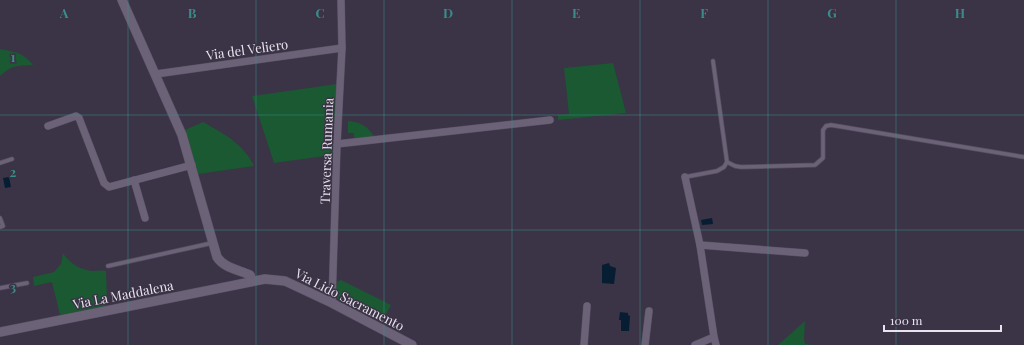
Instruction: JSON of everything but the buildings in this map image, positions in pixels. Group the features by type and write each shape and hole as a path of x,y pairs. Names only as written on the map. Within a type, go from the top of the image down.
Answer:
{"street":[{"path":"122,0 182,135 192,165 217,257 220,262 227,266 250,275 252,281"},
{"name":"Traversa Rumania","path":"332,303 337,144 342,48 341,0"},
{"name":"Via del Veliero","path":"156,74 342,48"},
{"path":"48,126 76,116 79,118 104,183 109,187 192,165"},
{"path":"337,144 550,120"},
{"path":"685,177 700,245 716,345"},
{"path":"134,180 145,218"},
{"path":"700,245 805,253"},
{"name":"Via Lido Sacramento","path":"252,281 265,279 285,281 332,303 412,345"},
{"name":"Via La Maddalena","path":"0,332 252,281"},
{"path":"584,345 587,306"},
{"path":"645,345 649,311"},
{"path":"695,345 714,337"}],"lane":[{"path":"685,177 717,171 724,167 727,162 712,60"},
{"path":"727,162 741,167 815,165 823,158 823,130 826,126 832,125 1024,157"},
{"path":"0,163 12,159"},
{"path":"0,218 3,226 0,227"},
{"path":"108,266 213,243"},
{"path":"0,288 27,283"}],"green space":[{"path":"0,49 22,55 26,57 33,65 15,67 0,76"},
{"path":"613,63 626,113 558,120 558,115 569,114 564,68"},
{"path":"337,84 334,156 274,163 252,96"},
{"path":"348,121 357,122 364,125 370,130 375,138 354,140 354,133 348,133"},
{"path":"203,122 239,145 250,158 254,166 198,174 185,130"},
{"path":"63,253 65,257 79,268 93,271 106,271 106,306 60,315 52,282 34,286 33,277 54,272 61,264"},
{"path":"341,280 391,305 382,322 338,300 336,287 337,282"},
{"path":"805,321 805,344 812,345 778,345"}],"water":[{"path":"9,177 11,187 5,188 3,178"},
{"path":"712,218 713,224 702,225 701,220"},
{"path":"609,263 610,266 616,268 614,284 602,283 602,265"},
{"path":"620,312 628,313 630,316 629,331 621,331 621,320 619,320"}]}
